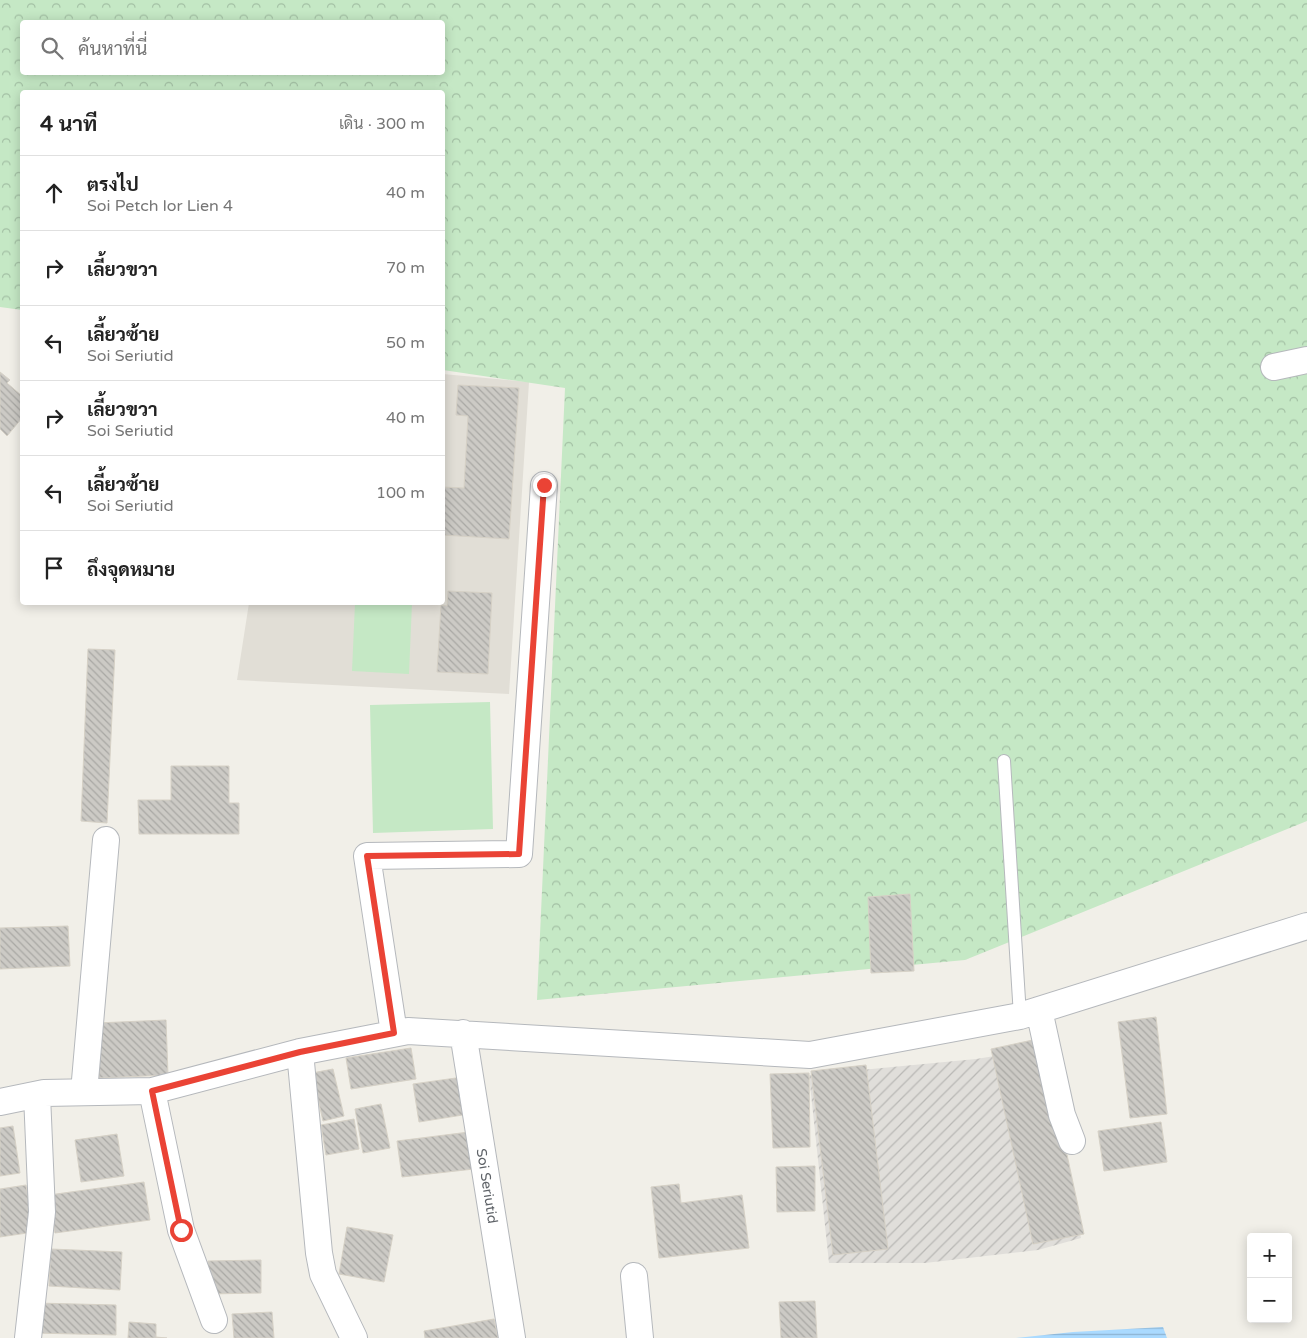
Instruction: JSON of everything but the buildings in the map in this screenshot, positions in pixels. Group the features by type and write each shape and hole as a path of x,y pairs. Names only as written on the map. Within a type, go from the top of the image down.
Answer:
{"street":[{"path":"1274,367 1307,360"},
{"path":"394,1033 367,856 519,854 544,485"},
{"path":"84,1092 106,840"},
{"path":"0,1102 37,1095 152,1091 300,1052 408,1031 810,1055 1030,1013 1307,926"},
{"path":"1030,1013 1072,1141"},
{"name":"Soi Seriutid","path":"463,1033 512,1338"},
{"path":"300,1052 319,1253 323,1274 354,1338"},
{"path":"152,1091 181,1230 214,1320"},
{"path":"28,1338 42,1212 37,1095"},
{"path":"634,1276 640,1338"}],"lane":[{"path":"1004,761 1030,1013"}],"shaded area":[{"path":"445,374 529,382 509,694 237,680 249,605 445,605"},
{"path":"1038,1049 1081,1238 1038,1250 925,1263 829,1263 809,1075 976,1059"}],"green space":[{"path":"0,0 1307,0 1307,821 965,960 537,1000 565,388 445,370 445,90 20,90 20,310 0,307"},
{"path":"355,605 412,605 409,674 352,671"},
{"path":"490,702 493,829 373,833 370,705"}],"water":[{"path":"1163,1327 1167,1338 1016,1338 1073,1332"}],"route":[{"path":"181,1230 152,1091 300,1052 394,1033 367,856 519,854 544,485"}]}
